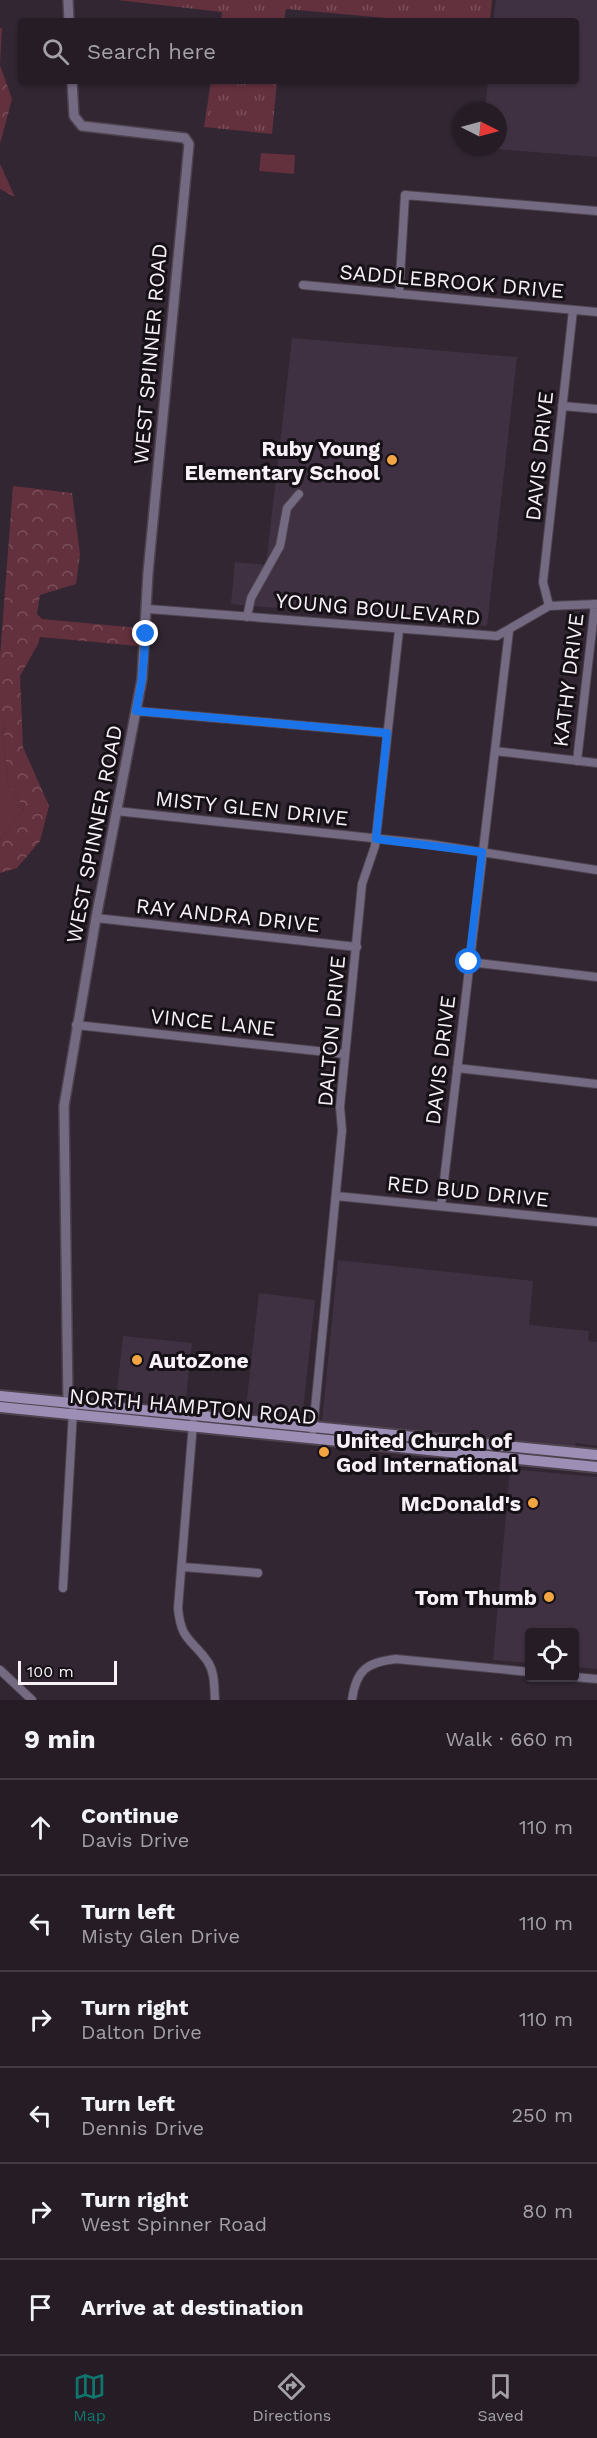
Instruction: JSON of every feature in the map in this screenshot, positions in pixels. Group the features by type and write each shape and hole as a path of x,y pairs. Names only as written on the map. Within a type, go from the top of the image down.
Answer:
{"main road":[{"name":"NORTH HAMPTON ROAD","path":"0,1396 313,1425 597,1455"},
{"name":"NORTH HAMPTON ROAD","path":"0,1407 597,1467"},
{"path":"513,1458 514,1446"}],"street":[{"path":"68,0 69,18"},
{"name":"WEST SPINNER ROAD","path":"68,1402 64,1106 76,1025 142,679 148,609 148,573 189,144 185,138 177,136 82,126 74,116 72,84"},
{"path":"399,294 405,195 597,211"},
{"name":"SADDLEBROOK DRIVE","path":"303,285 597,312"},
{"name":"DAVIS DRIVE","path":"549,606 543,582 573,310"},
{"path":"562,406 597,409"},
{"path":"247,616 251,598 280,546 286,508 299,494"},
{"name":"YOUNG BOULEVARD","path":"148,609 488,636 509,631 532,614 549,606 596,604"},
{"name":"KATHY DRIVE","path":"577,761 596,604"},
{"name":"DALTON DRIVE","path":"312,1437 342,1130 340,1107 362,884 371,863 376,839 399,630"},
{"name":"DAVIS DRIVE","path":"441,1206 509,631"},
{"path":"136,711 387,733"},
{"path":"495,751 597,763"},
{"name":"MISTY GLEN DRIVE","path":"116,812 376,839 482,852 597,870"},
{"name":"RAY ANDRA DRIVE","path":"96,918 357,947"},
{"path":"469,962 597,977"},
{"name":"VINCE LANE","path":"76,1025 345,1054"},
{"path":"457,1068 597,1084"},
{"name":"RED BUD DRIVE","path":"336,1196 597,1222"},
{"path":"63,1588 75,1414 68,1402"},
{"path":"194,1414 178,1608 179,1623 182,1632 208,1663 213,1676 215,1700"},
{"path":"183,1567 258,1573"},
{"path":"352,1700 357,1678 367,1666 376,1661 396,1659 525,1672"},
{"path":"0,1670 33,1700"},
{"path":"579,1677 597,1679"}],"shaded area":[{"path":"496,0 597,0 597,157 507,150 507,102 486,102 488,84 579,84 579,18 493,18"},
{"name":"Ruby Young Elementary School","path":"292,338 517,357 487,626 231,604 235,562 266,565"},
{"path":"338,1260 533,1281 529,1325 589,1331 588,1341 597,1342 597,1446 576,1443 575,1447 322,1421"},
{"path":"259,1293 315,1300 302,1420 245,1415"},
{"path":"123,1336 192,1343 185,1406 116,1400"},
{"path":"510,1469 597,1477 597,1669 579,1667 579,1628 525,1628 525,1663 493,1660"}],"green space":[{"path":"117,0 492,0 490,18 386,18 286,9 284,18 221,18 222,12"},
{"path":"0,28 2,28 0,65"},
{"path":"0,65 12,99 0,144"},
{"path":"211,84 277,84 272,134 204,127"},
{"path":"261,153 295,155 294,174 259,171"},
{"path":"0,164 15,197 0,189"},
{"path":"13,486 72,493 80,554 76,584 40,595 37,614 42,619 139,628 138,646 40,637 20,676 23,747 49,806 40,841 17,868 0,873 0,840 24,809 7,783 3,720 0,719 0,657"},
{"path":"0,719 3,719 7,783 24,809 0,840"}],"place":[{"name":"Ruby Young Elementary School","path":"392,460"},
{"name":"AutoZone","path":"137,1360"},
{"name":"United Church of God International","path":"324,1452"},
{"name":"McDonald's","path":"533,1503"},
{"name":"Tom Thumb","path":"549,1597"}],"route":[{"path":"146,634 142,679 136,711 387,733 376,839 482,852 469,962"}]}
